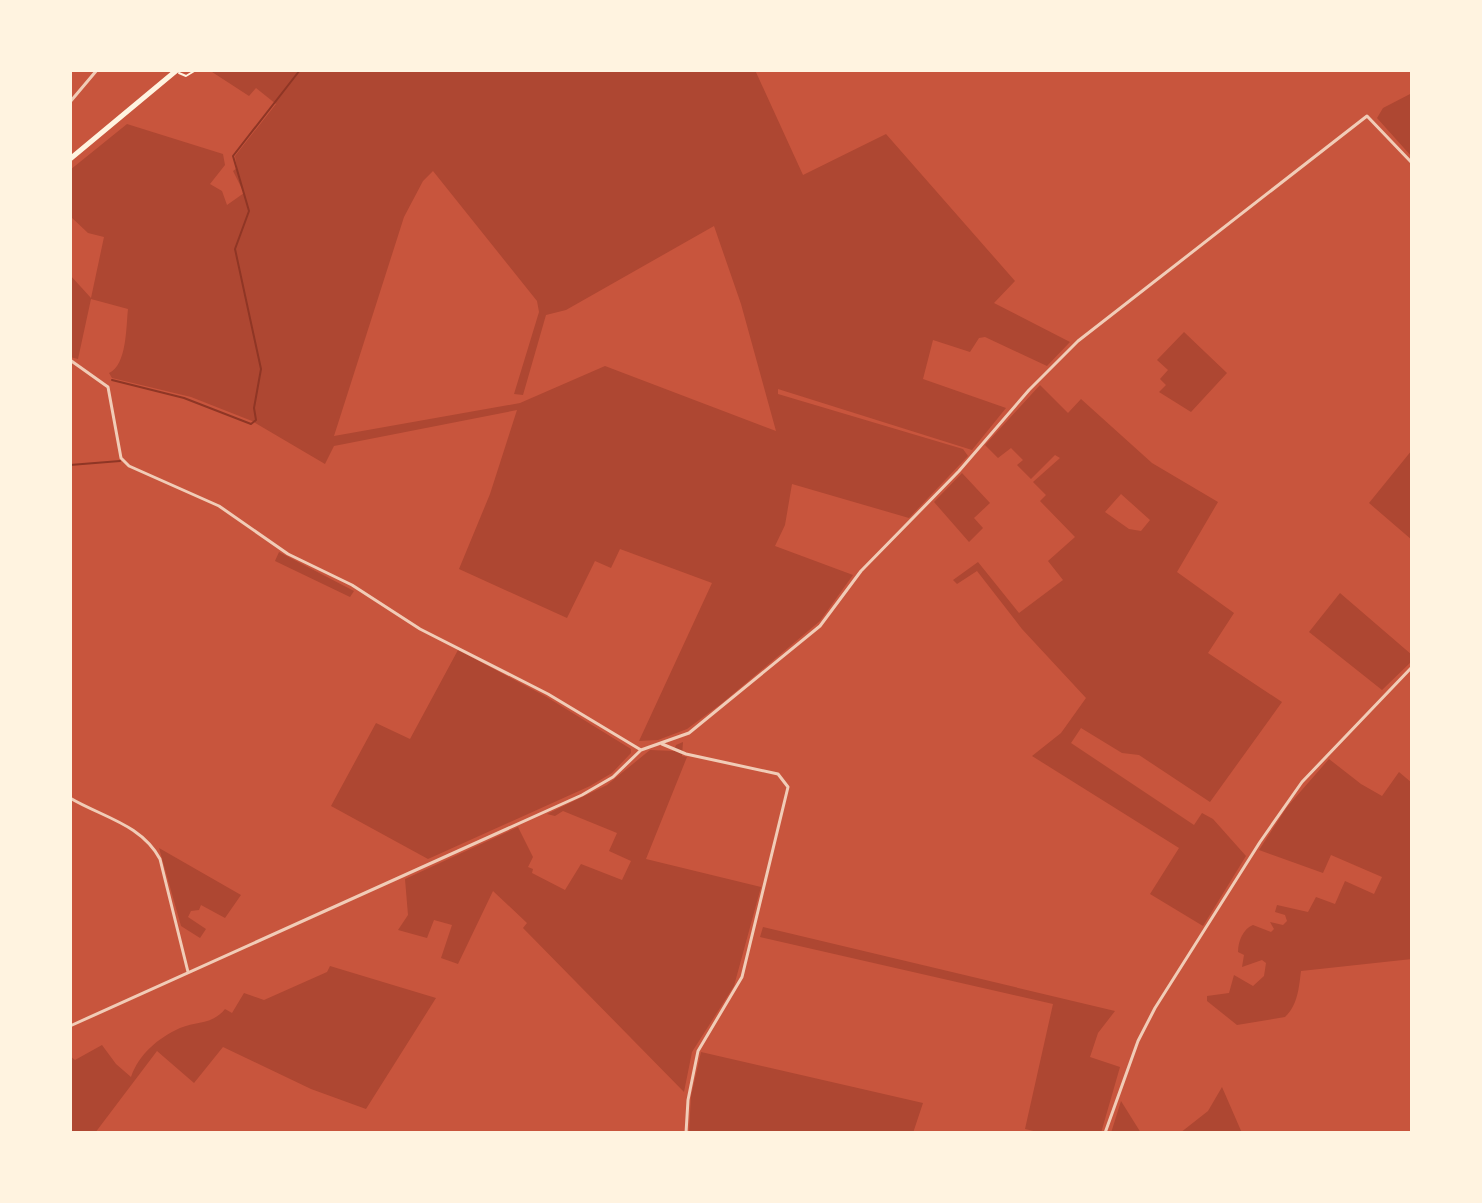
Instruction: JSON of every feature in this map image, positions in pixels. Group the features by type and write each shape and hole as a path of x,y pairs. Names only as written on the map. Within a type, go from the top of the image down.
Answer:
{"main road":[{"path":"70,159 176,71"}],"street":[{"path":"70,102 97,70"},
{"path":"70,1026 582,795 613,777 641,750 689,733 820,626 861,571 959,471 1029,390 1078,341 1132,297 1367,116 1412,163"},
{"path":"70,360 108,387 121,458 129,466 219,506 288,554 352,585 420,629 548,694 641,750"},
{"path":"1105,1133 1138,1041 1155,1008 1274,820 1302,782 1412,667"},
{"path":"662,744 686,754 778,774 788,787 742,977 698,1051 688,1100 686,1133"},
{"path":"70,798 138,832 151,844 160,859 188,972"}],"path":[{"path":"176,71 186,76 196,70"}],"shaded area":[{"path":"209,70 755,70 803,175 886,134 1015,281 994,303 1070,342 1047,366 985,337 979,338 970,352 933,340 923,379 1006,408 972,450 778,389 778,394 963,449 968,456 909,518 792,484 785,525 775,546 853,575 820,621 721,704 687,729 658,740 639,741 712,583 620,549 611,568 595,561 567,618 459,569 490,494 517,410 334,446 325,464 252,421 191,397 112,378 109,373 115,369 122,354 128,309 91,299 78,359 70,357 70,275 91,298 104,237 88,233 70,216 70,170 127,124 223,154 225,165 210,184 222,191 227,205 244,193 233,171 237,168 235,156 276,104 256,88 249,96","holes":["433,171 537,301 539,312 514,394 523,395 546,315 566,310 714,226 741,304 776,431 605,366 520,403 334,436 404,217 423,181"]},
{"path":"1412,93 1412,157 1377,118 1383,108"},
{"path":"1184,332 1227,373 1191,412 1159,392 1166,385 1160,379 1168,370 1157,360"},
{"path":"1040,385 1068,413 1081,399 1152,463 1218,502 1177,572 1234,613 1208,653 1282,702 1210,802 1139,755 1122,753 1081,728 1071,743 1194,825 1202,813 1213,819 1246,856 1203,926 1150,894 1179,848 1032,756 1061,733 1086,698 1022,629 977,571 957,584 953,580 978,562 1019,613 1063,580 1048,561 1075,537 1040,501 1046,495 1033,482 1060,458 1055,455 1031,479 1017,465 1023,460 1011,448 998,458 985,445","holes":["1121,494 1150,520 1141,531 1129,529 1105,512"]},
{"path":"1412,450 1412,540 1369,503"},
{"path":"962,473 990,503 974,518 983,528 969,542 934,502"},
{"path":"279,552 354,591 350,597 275,561"},
{"path":"1340,593 1412,655 1412,661 1382,690 1309,632"},
{"path":"458,650 545,696 631,749 631,753 612,773 590,786 428,859 331,806 376,723 410,739"},
{"path":"683,742 682,756 687,757 646,859 761,887 734,986 692,1052 684,1092 523,928 527,923 493,891 458,964 441,958 452,925 434,920 427,938 398,930 408,915 405,879 518,827 533,857 528,867 533,869 532,873 565,890 581,864 622,880 631,861 609,851 617,833 563,811 555,816 547,814 607,785 650,750 674,751 676,745"},
{"path":"1329,759 1382,796 1399,772 1412,783 1412,959 1301,971 1295,1001 1285,1017 1237,1025 1207,1001 1207,996 1229,993 1234,975 1253,986 1264,976 1266,963 1262,960 1242,967 1244,955 1238,952 1238,948 1246,929 1253,925 1271,932 1274,929 1270,922 1283,925 1287,921 1285,915 1275,912 1277,905 1308,912 1316,897 1335,904 1345,881 1374,894 1382,877 1331,855 1323,873 1259,850 1287,807"},
{"path":"159,848 241,895 225,918 201,905 199,910 191,911 188,917 206,929 200,938 181,926"},
{"path":"763,927 1115,1011 1098,1033 1090,1057 1120,1067 1101,1133 1042,1133 1025,1129 1053,1004 760,937"},
{"path":"330,966 436,998 366,1109 311,1089 223,1047 194,1083 157,1051 95,1133 70,1133 70,1056 75,1060 102,1045 131,1077 144,1054 172,1032 210,1020 225,1009 232,1013 244,993 264,1000 327,972"},
{"path":"701,1052 923,1103 913,1133 689,1133 691,1096"},
{"path":"1222,1087 1242,1133 1180,1133 1208,1111"},
{"path":"1121,1101 1141,1133 1111,1133"}],"waterway":[{"path":"112,380 184,398 251,424 256,420 254,408 261,369 235,249 249,211 233,156 300,70"},
{"path":"70,465 120,461"}]}
